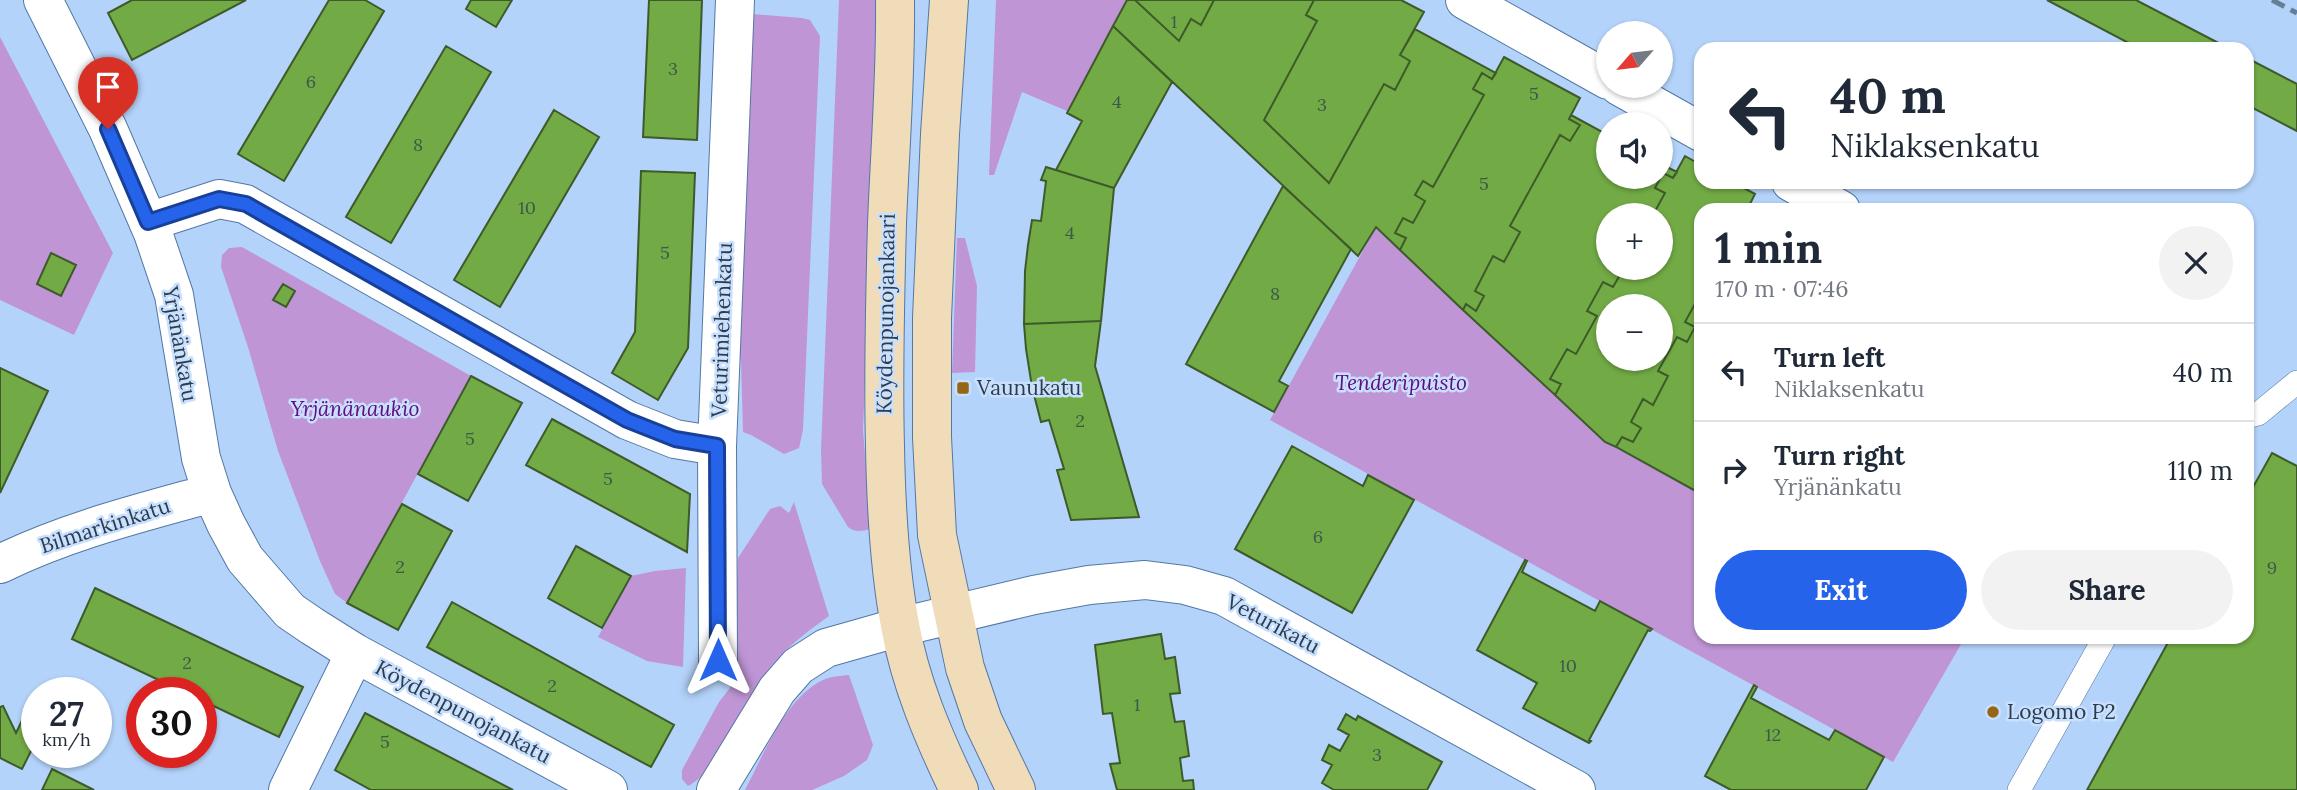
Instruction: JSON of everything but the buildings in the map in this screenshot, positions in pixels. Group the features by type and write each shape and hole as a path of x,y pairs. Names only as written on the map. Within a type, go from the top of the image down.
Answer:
{"main road":[{"name":"Köydenpunojankaari","path":"895,0 896,56 887,222 884,401 888,547 900,627"},
{"path":"949,0 932,318 931,390 937,536 965,668 983,721 1016,790"},
{"path":"900,627 920,699 958,790"}],"street":[{"name":"Yrjänänkatu","path":"43,0 108,129 148,222 174,295 197,434 212,493 226,524 246,559 290,611 355,653"},
{"name":"Veturimiehenkatu","path":"718,660 717,446 735,0"},
{"path":"1465,0 1596,73"},
{"path":"1640,98 1694,128"},
{"path":"1804,189 1829,203"},
{"path":"148,222 219,199 246,204 627,420 675,439 717,446"},
{"name":"Bilmarkinkatu","path":"0,564 27,550 80,532 212,493"},
{"name":"Veturikatu","path":"900,627 1089,585 1145,580 1185,585 1224,596 1576,790"},
{"path":"716,790 777,690 798,666 826,648 900,627"},
{"path":"288,790 355,653"},
{"name":"Köydenpunojankatu","path":"355,653 608,790"}],"lane":[{"path":"2254,415 2297,382"},
{"path":"2019,790 2101,644"}],"green space":[{"path":"839,0 880,0 863,430 871,529 859,531 848,527 822,484 821,450"},
{"path":"996,0 1127,0 1067,111 1022,92 994,175 989,175"},
{"path":"752,14 810,20 820,36 803,430 799,448 784,454 743,432 741,360 738,353"},
{"path":"0,37 113,253 74,335 0,300"},
{"name":"Tenderipuisto","path":"1376,227 1605,442 1694,490 1694,644 1961,644 1893,762 1270,420"},
{"path":"957,238 965,238 977,286 975,372 952,373"},
{"name":"Yrjänänaukio","path":"242,247 471,376 347,603 335,594 320,561 278,451 248,347 221,267 222,255 229,248"},
{"path":"794,502 829,616 797,641 768,670 723,750 701,777 688,786 682,779 682,770 719,702 730,688 733,676 738,558 770,509 780,506 789,513"},
{"path":"686,568 683,667 647,661 598,637 631,576"},
{"path":"849,675 873,745 867,760 844,776 812,790 745,790 777,729 798,700 823,680"}],"railway":[{"path":"2272,0 2297,13"}],"place":[{"name":"Vaunukatu","path":"963,388"},
{"name":"Logomo P2","path":"1993,712"}],"route":[{"path":"108,129 148,222 219,199 246,204 627,420 675,439 717,446 718,660"}]}
